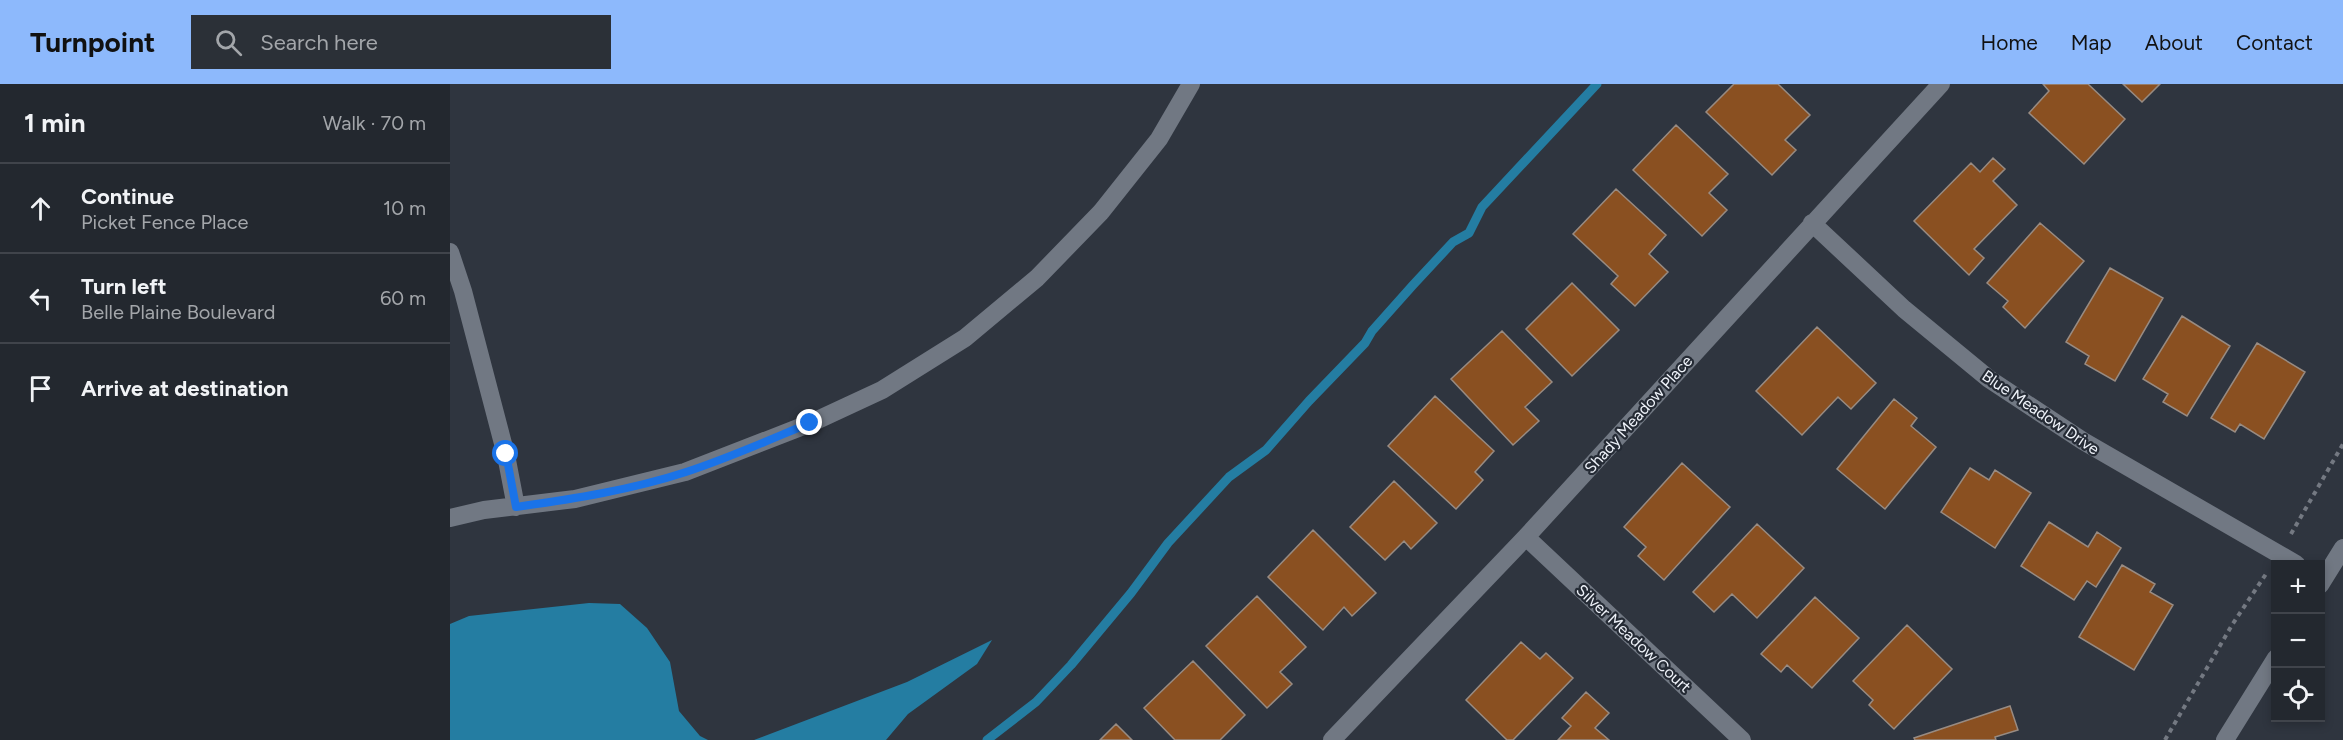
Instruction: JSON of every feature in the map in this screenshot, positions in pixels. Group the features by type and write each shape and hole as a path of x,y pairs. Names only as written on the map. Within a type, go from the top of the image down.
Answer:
{"street":[{"path":"450,518 484,510 575,499 631,487 721,460 882,390 956,344 1037,278 1101,212 1159,139 1191,84"},
{"name":"Shady Meadow Place","path":"1332,740 1526,537 1941,84"},
{"name":"Blue Meadow Drive","path":"1812,223 1904,309 1989,379 2083,441 2288,560"},
{"path":"450,252 463,291 506,454 516,507"},
{"name":"Silver Meadow Court","path":"1526,537 1742,740"},
{"path":"2325,576 2343,548"},
{"path":"2225,740 2271,666"}],"path":[{"path":"2165,740 2232,625 2279,555 2343,444"}],"water":[{"path":"589,603 620,604 647,628 670,662 679,711 700,736 708,740 450,740 450,624 469,616"},
{"path":"992,640 977,664 908,714 886,740 754,740 907,682"}],"building":[{"path":"1734,84 1778,84 1810,115 1785,140 1796,150 1772,175 1706,112"},
{"path":"2043,84 2088,84 2125,119 2084,164 2029,113 2049,91"},
{"path":"2123,84 2160,84 2142,102"},
{"path":"1676,125 1728,174 1709,193 1727,210 1702,236 1633,170"},
{"path":"1993,158 2005,169 1993,181 2017,205 1974,249 1984,258 1969,275 1914,221 1971,163 1980,172"},
{"path":"1616,189 1666,235 1649,254 1668,272 1635,306 1611,284 1618,276 1573,234"},
{"path":"2040,223 2084,261 2025,328 2003,307 2008,301 1987,283"},
{"path":"2110,268 2163,298 2115,381 2085,364 2089,356 2066,342"},
{"path":"1572,283 1619,330 1572,376 1526,329"},
{"path":"2182,316 2230,346 2187,416 2163,402 2168,394 2143,379"},
{"path":"1817,327 1876,383 1851,409 1838,397 1802,435 1756,391"},
{"path":"1502,331 1552,382 1525,407 1539,421 1513,445 1451,379"},
{"path":"2257,343 2305,372 2264,439 2240,424 2235,432 2211,418"},
{"path":"1435,396 1494,451 1475,472 1483,480 1456,509 1388,446"},
{"path":"1894,399 1917,418 1911,426 1936,447 1885,509 1837,469"},
{"path":"1682,463 1730,507 1664,580 1638,556 1646,547 1624,527"},
{"path":"1970,468 1989,480 1995,470 2031,493 1995,548 1941,512"},
{"path":"1394,481 1437,523 1411,549 1404,541 1385,560 1350,527"},
{"path":"2049,522 2088,547 2097,532 2121,548 2096,587 2087,581 2074,600 2021,566"},
{"path":"1757,524 1804,568 1757,618 1732,594 1714,612 1693,592"},
{"path":"1313,530 1376,593 1352,616 1344,607 1323,630 1268,577"},
{"path":"2122,565 2155,584 2150,592 2173,605 2134,670 2079,637"},
{"path":"1257,596 1306,647 1280,672 1292,684 1267,708 1206,646"},
{"path":"1815,597 1859,638 1812,688 1787,665 1781,672 1761,654"},
{"path":"1907,625 1952,669 1894,729 1869,705 1873,700 1853,681"},
{"path":"1521,642 1540,659 1546,653 1573,678 1513,740 1507,740 1466,700"},
{"path":"1193,661 1245,715 1220,740 1175,740 1144,708"},
{"path":"1586,692 1609,713 1595,728 1609,740 1558,740 1571,726 1562,718"},
{"path":"2010,706 2018,730 1995,737 1996,740 1915,740 1914,738"},
{"path":"1116,724 1132,740 1100,740"}],"waterway":[{"path":"987,740 1036,702 1071,665 1131,593 1168,543 1229,477 1266,450 1365,343 1372,331 1453,242 1469,233 1482,207 1597,84"}],"route":[{"path":"506,454 516,507 575,499 685,472 721,460 810,423"}]}
